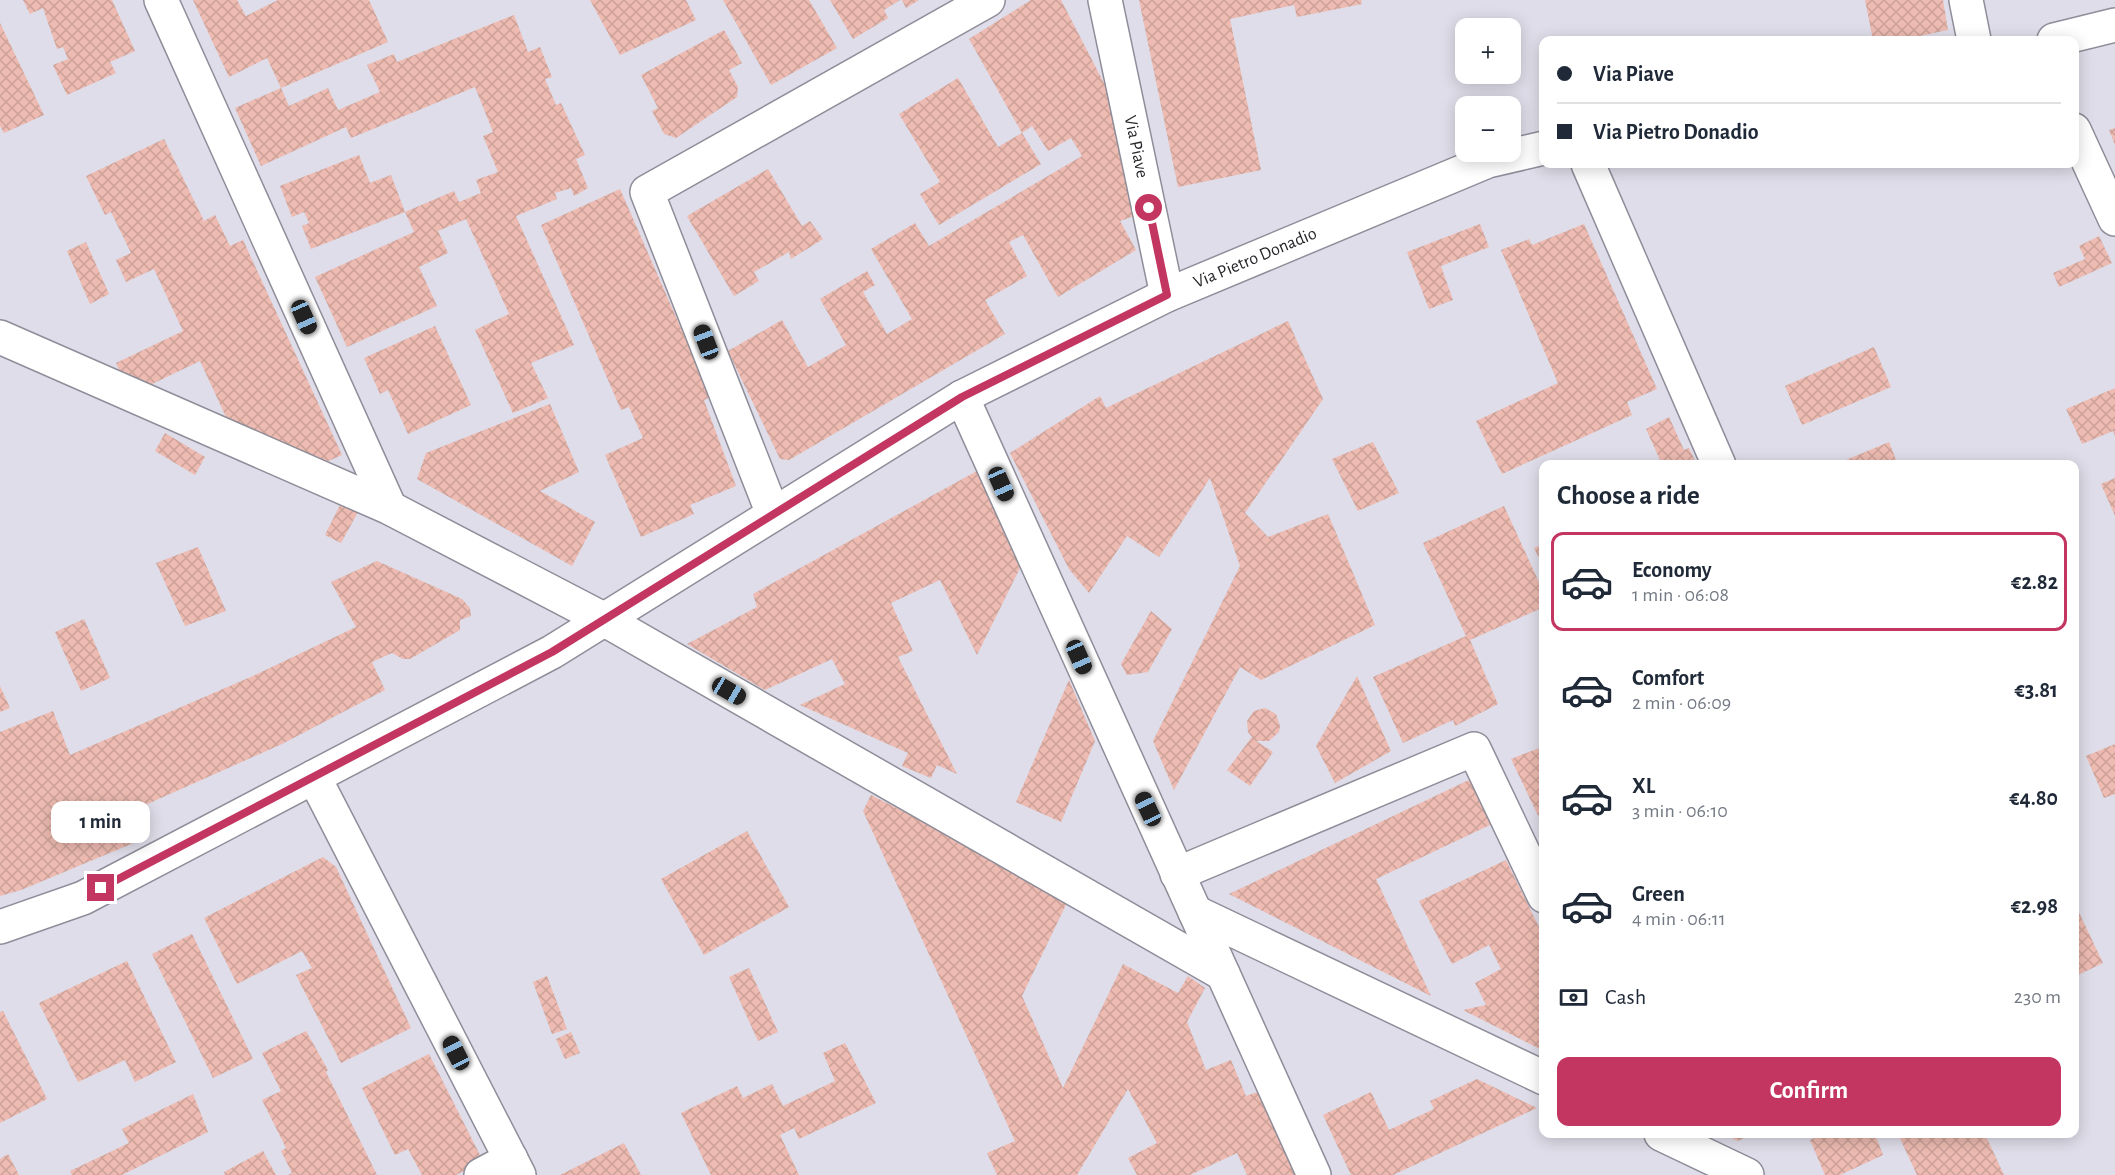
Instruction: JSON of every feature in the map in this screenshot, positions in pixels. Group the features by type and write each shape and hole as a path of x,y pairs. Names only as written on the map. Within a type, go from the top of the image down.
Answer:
{"street":[{"path":"161,0 390,508"},
{"path":"773,514 647,192 988,0"},
{"name":"Via Piave","path":"1105,0 1167,295"},
{"path":"1966,0 1973,36"},
{"path":"2070,36 2115,25"},
{"path":"2079,141 2115,219"},
{"name":"Via Pietro Donadio","path":"0,927 83,898 552,652 962,397 1167,295 1488,161 1539,149"},
{"path":"1590,168 1717,460"},
{"path":"0,337 390,508 605,620 1223,974"},
{"path":"962,397 1314,1175"},
{"path":"1178,874 1474,749 1539,886"},
{"path":"314,777 515,1167 482,1175"},
{"path":"1195,912 1539,1076"},
{"path":"1669,1138 1747,1175"}],"building":[{"path":"23,0 112,0 135,51 110,62 116,73 67,95 53,65 68,59 63,47 57,49 43,8 30,14"},
{"path":"193,0 237,0 246,16 278,0 369,0 388,42 281,88 267,58 229,77"},
{"path":"590,0 686,0 696,20 620,55"},
{"path":"723,0 809,0 837,48 771,85"},
{"path":"830,0 900,0 884,10 888,18 853,39"},
{"path":"902,0 919,0 906,8"},
{"path":"1031,0 1061,0 1121,116 1113,120 1134,216 1120,221 1136,250 1058,297 1023,235 1009,242 1027,276 985,300 1005,334 789,460 780,459 728,351 782,320 808,367 846,345 820,299 867,271 875,285 863,292 887,334 912,319 871,249 915,223 929,246 1082,156 1071,138 1048,151 1032,126 1022,133 969,39"},
{"path":"1139,0 1361,0 1362,4 1297,17 1294,5 1230,19 1261,170 1178,187"},
{"path":"1865,0 1943,0 1948,30 1920,36 1872,36"},
{"path":"514,15 528,52 540,47 552,77 545,79 556,105 561,103 585,155 576,159 588,188 574,196 571,188 555,193 557,199 516,216 574,345 531,363 548,398 513,413 475,330 509,314 466,219 438,231 448,253 419,267 437,306 347,347 315,277 414,232 405,212 454,191 459,202 481,193 476,180 498,172 483,136 493,132 475,87 351,138 346,127 261,166 235,108 281,88 289,106 328,88 338,110 380,92 367,65 394,54 397,62"},
{"path":"0,23 44,115 4,133 0,126"},
{"path":"724,30 742,63 729,70 738,87 737,97 676,138 664,134 652,111 658,108 641,75"},
{"path":"958,78 998,147 1022,133 1041,164 939,225 920,194 940,182 899,114"},
{"path":"2115,128 2115,145 2109,130"},
{"path":"164,139 204,221 215,215 230,246 243,240 342,455 317,466 232,430 200,361 148,386 121,374 116,363 183,331 154,269 126,282 116,260 131,253 111,212 105,215 86,176"},
{"path":"359,155 370,183 391,175 405,212 311,249 302,226 309,223 304,212 292,217 280,186"},
{"path":"768,169 802,226 810,221 823,239 791,259 789,252 754,272 759,281 734,296 687,216"},
{"path":"620,189 711,397 704,400 736,486 690,505 694,514 641,537 605,455 643,438 629,407 621,410 541,225"},
{"path":"1480,224 1489,247 1441,266 1453,300 1429,309 1407,252"},
{"path":"1584,224 1657,389 1627,402 1632,415 1502,474 1476,421 1558,383 1501,250 1529,239 1532,245"},
{"path":"2099,236 2112,263 2059,287 2053,273 2085,259 2079,246"},
{"path":"86,242 109,294 90,304 67,251"},
{"path":"1288,321 1323,399 1245,513 1268,537 1328,514 1375,625 1261,680 1240,667 1174,790 1153,741 1240,566 1210,478 1159,557 1127,536 1089,593 1069,569 1010,453 1100,396 1106,408"},
{"path":"435,326 471,405 408,434 388,390 380,394 364,358"},
{"path":"1874,347 1891,387 1802,425 1785,386"},
{"path":"2115,388 2115,436 2113,431 2082,444 2066,409"},
{"path":"550,404 579,472 540,491 595,522 572,566 417,479 426,453"},
{"path":"1669,417 1684,450 1689,448 1695,460 1660,460 1646,429"},
{"path":"165,433 205,457 195,475 155,451"},
{"path":"1373,442 1399,493 1358,511 1332,459"},
{"path":"1889,442 1896,460 1846,460"},
{"path":"977,471 1020,568 977,655 940,580 891,603 913,651 898,657 957,774 937,765 931,778 902,766 908,753 800,705 845,684 832,659 765,690 687,644 757,607 753,594"},
{"path":"2115,478 2115,516 2101,484"},
{"path":"340,505 358,512 341,543 325,535"},
{"path":"1504,506 1539,582 1539,609 1470,640 1498,704 1455,726 1453,720 1403,743 1373,677 1466,636 1423,543"},
{"path":"1539,546 1539,558 1534,548"},
{"path":"198,547 226,611 185,626 156,563"},
{"path":"377,561 462,599 470,608 471,616 460,620 460,630 410,659 403,659 392,653 372,662 385,690 282,744 125,814 130,820 136,842 21,890 0,896 0,732 53,711 70,755 253,676 356,627 331,582"},
{"path":"1151,611 1172,629 1148,672 1127,675 1121,664"},
{"path":"84,619 110,678 81,691 55,632"},
{"path":"1357,676 1391,751 1335,783 1316,746"},
{"path":"1069,680 1095,741 1061,822 1016,802"},
{"path":"0,686 10,708 0,712"},
{"path":"1265,708 1276,714 1280,726 1279,732 1269,741 1256,741 1273,752 1250,786 1227,770 1252,737 1248,732 1247,721 1254,711"},
{"path":"2115,744 2115,794 2104,798 2086,756"},
{"path":"1539,748 1539,818 1511,759"},
{"path":"1471,779 1492,824 1376,879 1431,996 1229,894"},
{"path":"871,795 1034,877 1075,886 1022,996 1063,1088 1123,964 1178,993 1188,976 1205,988 1187,1022 1206,1070 1231,1060 1246,1096 1266,1089 1306,1175 1247,1175 1237,1153 1190,1175 1137,1175 1128,1158 1157,1143 1128,1089 1077,1175 997,1175 987,1153 1015,1141 863,811"},
{"path":"747,831 789,907 704,955 661,879"},
{"path":"323,857 336,867 411,1028 341,1063 296,975 312,968 302,951 237,984 204,918"},
{"path":"1506,860 1539,927 1539,1048 1463,1010 1486,1005 1475,983 1501,969 1489,945 1452,964 1419,901"},
{"path":"2079,913 2103,963 2079,975"},
{"path":"192,934 253,1059 213,1078 152,954"},
{"path":"127,961 176,1062 135,1082 125,1060 78,1082 39,1003"},
{"path":"749,968 778,1032 758,1041 729,977"},
{"path":"547,976 567,1029 552,1034 533,982"},
{"path":"3,1011 47,1099 0,1123 0,1012"},
{"path":"306,1031 328,1070 326,1072 377,1175 288,1175 292,1173 281,1151 286,1148 262,1100 281,1091 262,1053"},
{"path":"571,1032 580,1053 565,1059 556,1039"},
{"path":"845,1043 876,1103 799,1139 794,1128 780,1135 799,1175 711,1175 681,1113 737,1086 743,1098 772,1084 783,1106 835,1081 823,1053"},
{"path":"429,1054 483,1161 456,1175 422,1175 408,1149 395,1155 362,1088"},
{"path":"1477,1079 1537,1108 1393,1175 1351,1175 1323,1115 1371,1092 1389,1130 1434,1109 1430,1101"},
{"path":"193,1094 208,1132 122,1175 72,1175 70,1171 129,1143 122,1129"},
{"path":"1815,1138 1877,1138 1883,1155 1840,1175 1825,1175 1810,1140"},
{"path":"1900,1138 1987,1138 2004,1175 1917,1175"},
{"path":"624,1143 641,1175 560,1175"},
{"path":"263,1151 276,1175 225,1175 224,1172"},
{"path":"8,1154 19,1175 0,1175 0,1159"}],"route":[{"path":"101,888 552,652 962,397 1167,295 1149,208"}]}
